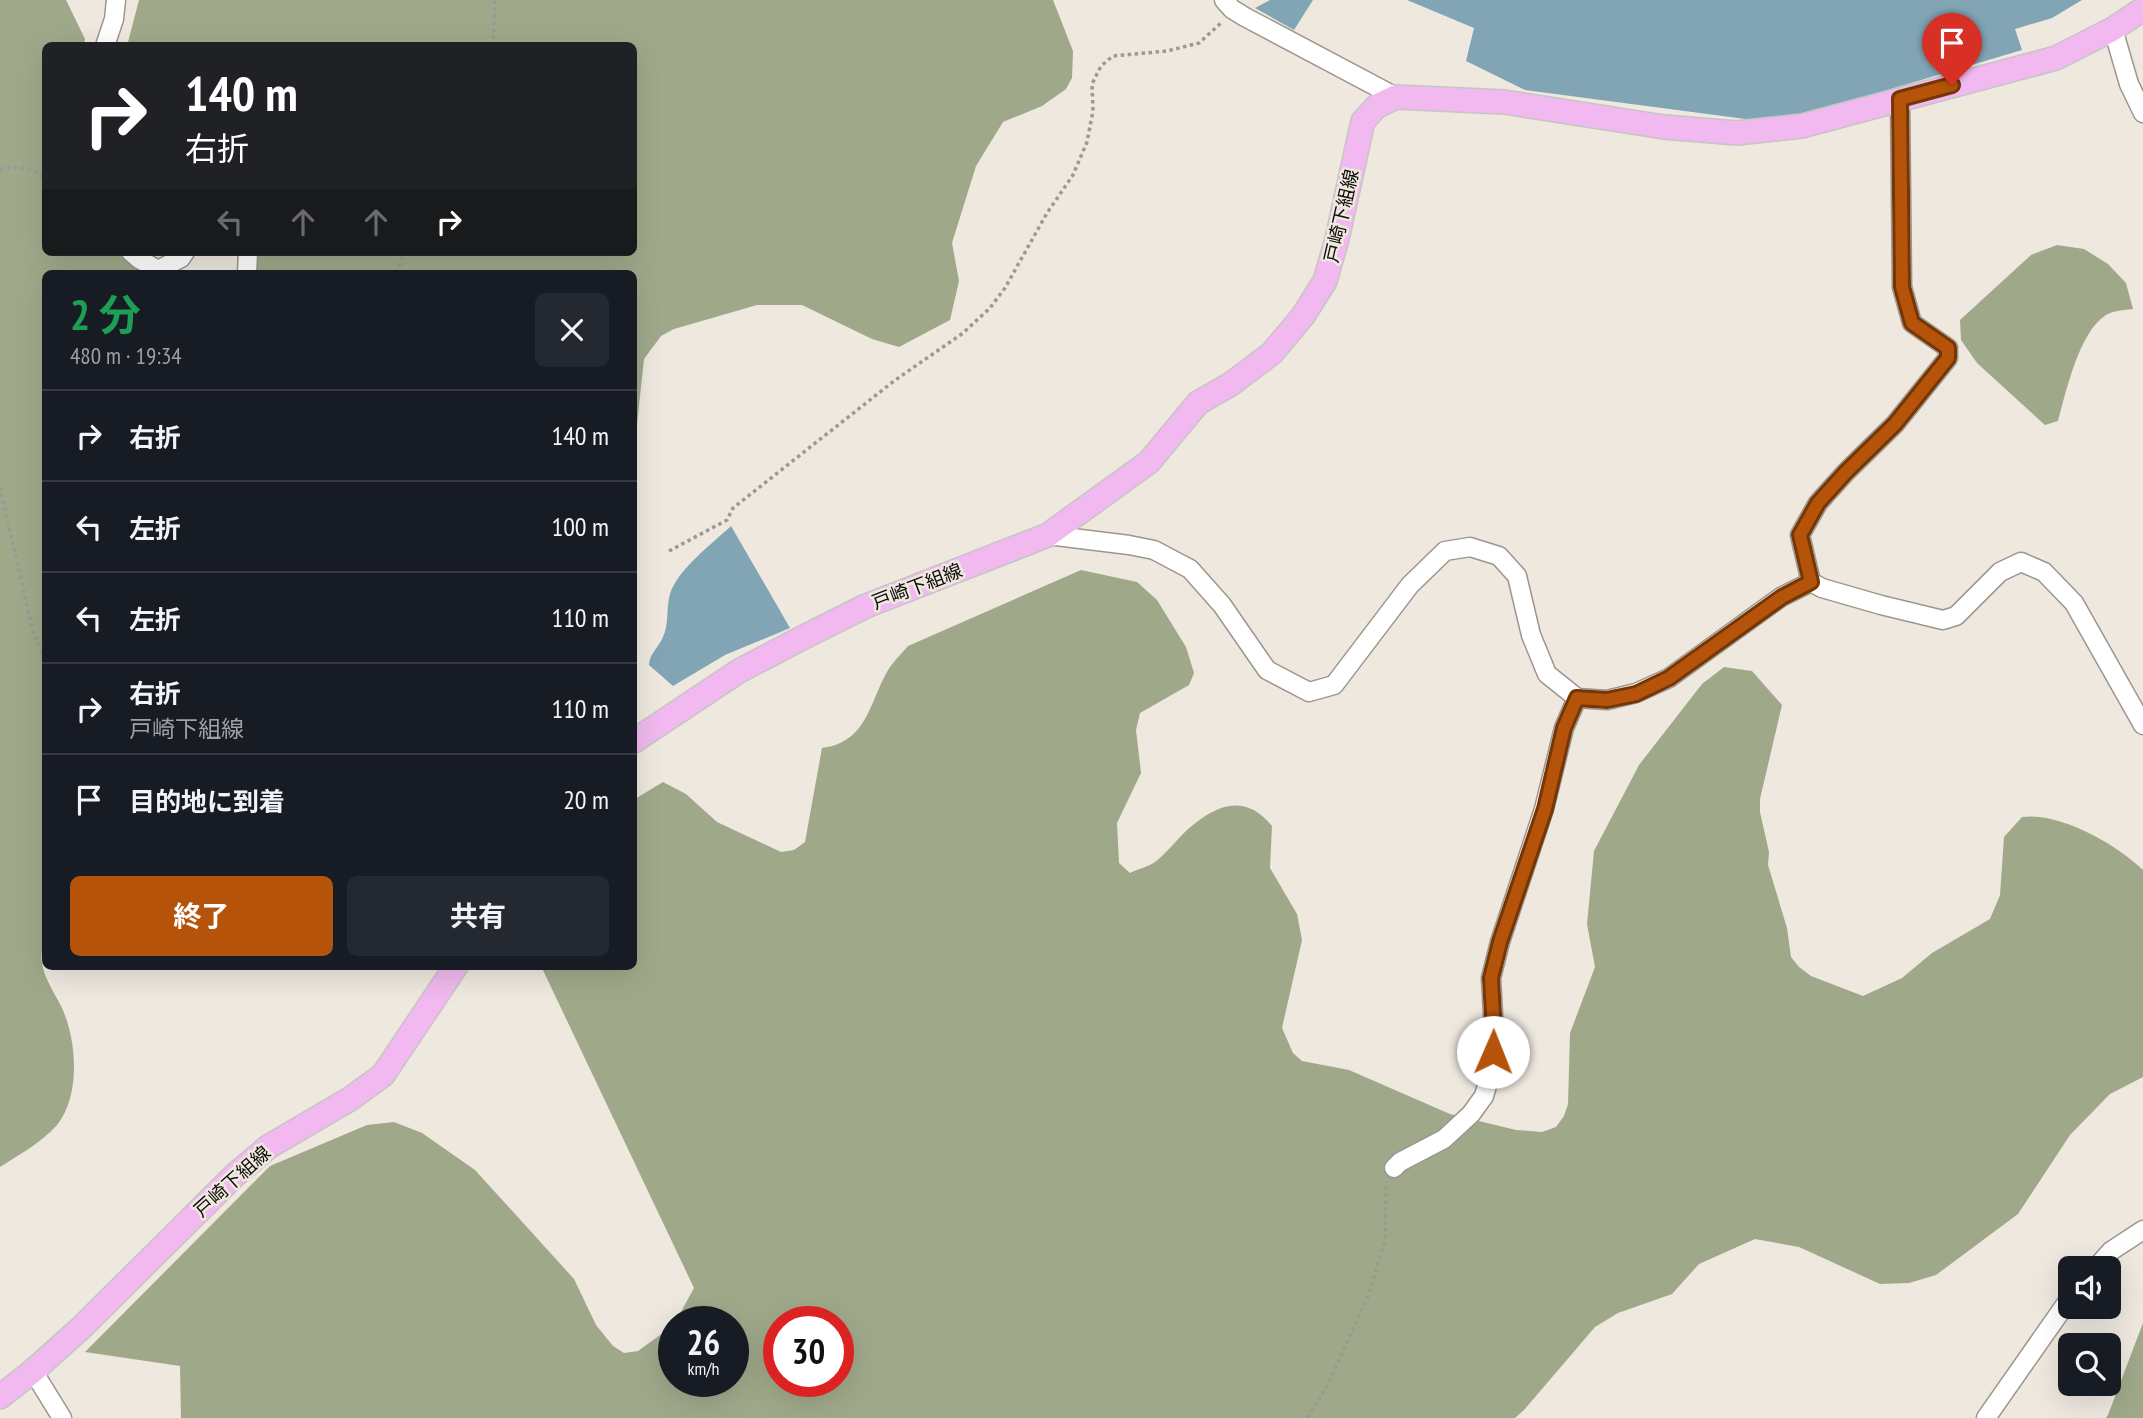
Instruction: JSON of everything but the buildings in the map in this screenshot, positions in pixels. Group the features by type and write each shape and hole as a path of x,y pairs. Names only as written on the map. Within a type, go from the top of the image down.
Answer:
{"main road":[{"path":"1396,97 1504,102 1664,127 1737,133 1802,126 2056,58 2113,29 2143,9"},
{"name":"戸崎下組線","path":"637,739 739,671 804,636 866,606 1048,535 1149,463 1198,403 1231,384 1272,353 1303,316 1325,281 1338,239 1363,121 1377,106 1396,97"},
{"name":"戸崎下組線","path":"0,1396 33,1371 121,1289 235,1175 268,1147 350,1099 383,1076 453,970"}],"street":[{"path":"106,42 117,0"},
{"path":"1224,0 1245,17 1396,97"},
{"path":"2113,29 2129,84 2143,113"},
{"path":"1900,99 1902,287 1912,323 1948,348 1948,358 1895,424 1818,503 1800,535 1811,582 1822,588 1881,605 1943,620 1956,616 2000,572 2021,562 2043,572 2074,603 2143,725"},
{"path":"136,256 159,270 182,256"},
{"path":"1048,535 1154,550 1190,569 1222,605 1267,670 1309,692 1334,685 1410,585 1444,551 1470,547 1499,556 1517,576 1531,635 1547,674 1577,698 1607,700 1636,694 1669,678 1782,597 1811,582"},
{"path":"1394,1168 1400,1162 1444,1139 1471,1114 1484,1096 1492,1072 1494,1033 1491,978 1545,809 1564,728 1577,698"},
{"path":"2107,1256 2143,1230"},
{"path":"1986,1418 2058,1315"},
{"path":"33,1371 62,1418"}],"path":[{"path":"493,42 495,0"},
{"path":"668,551 727,520 733,508 894,381 963,332 990,307 1005,288 1047,213 1073,175 1087,142 1093,111 1092,84 1101,66 1113,55 1167,51 1199,43 1219,24 1245,17"},
{"path":"0,170 11,166 42,176"},
{"path":"0,487 33,632 42,651"},
{"path":"1308,1418 1328,1384 1368,1296 1385,1241 1385,1183 1394,1168"}],"green space":[{"path":"0,0 66,0 85,39 84,42 42,42 42,256 154,256 159,270 42,270 41,958 42,970 66,1019 74,1067 70,1098 57,1125 37,1143 0,1167"},
{"path":"139,0 1053,0 1073,51 1072,78 1066,89 1042,106 1003,122 976,166 952,243 959,281 950,320 899,347 872,339 802,305 757,305 674,329 661,336 644,359 637,425 637,270 252,270 254,256 637,256 637,42 128,42"},
{"path":"2057,245 2084,249 2108,264 2126,283 2133,309 2109,314 2097,323 2081,348 2058,421 2045,425 1977,363 1961,340 1960,320 2031,255"},
{"path":"1081,570 1137,582 1157,600 1186,647 1194,673 1189,685 1140,713 1136,730 1141,773 1117,823 1119,863 1130,873 1152,864 1198,821 1219,809 1241,806 1262,815 1272,826 1270,868 1297,914 1302,940 1282,1028 1293,1053 1302,1061 1349,1070 1450,1114 1516,1130 1542,1132 1556,1127 1568,1104 1570,1033 1595,967 1587,924 1594,851 1639,765 1702,684 1724,667 1752,671 1782,705 1760,799 1760,812 1769,852 1768,865 1787,928 1791,957 1799,967 1811,976 1863,996 1902,978 1932,953 1990,919 2000,895 2004,837 2022,817 2037,817 2070,825 2103,840 2143,870 2143,1077 2110,1094 2070,1135 2018,1214 1936,1275 1909,1283 1880,1284 1799,1247 1755,1239 1699,1264 1672,1294 1618,1313 1595,1327 1515,1418 181,1418 180,1366 85,1352 270,1166 367,1125 394,1122 422,1133 475,1170 574,1279 596,1325 613,1346 624,1353 638,1351 658,1337 658,1397 749,1397 749,1306 684,1306 694,1288 543,970 637,970 637,798 663,782 686,794 717,822 781,852 794,850 805,842 822,748 838,744 859,728 883,680 908,646"},
{"path":"2143,1323 2143,1418 2106,1418 2115,1396 2121,1396 2121,1381"}],"water":[{"path":"1270,0 1313,0 1294,30 1255,8"},
{"path":"1407,0 2082,0 2052,18 2015,29 2022,50 1797,117 1753,120 1525,90 1466,61 1474,28"},
{"path":"731,526 790,628 725,655 673,686 649,665 665,632 670,594 688,566"}],"route":[{"path":"1493,1052 1491,978 1500,942 1545,809 1564,728 1577,698 1607,700 1636,694 1669,678 1782,597 1811,582 1800,535 1818,503 1895,424 1948,358 1948,348 1912,323 1902,287 1900,99 1952,85"}]}
